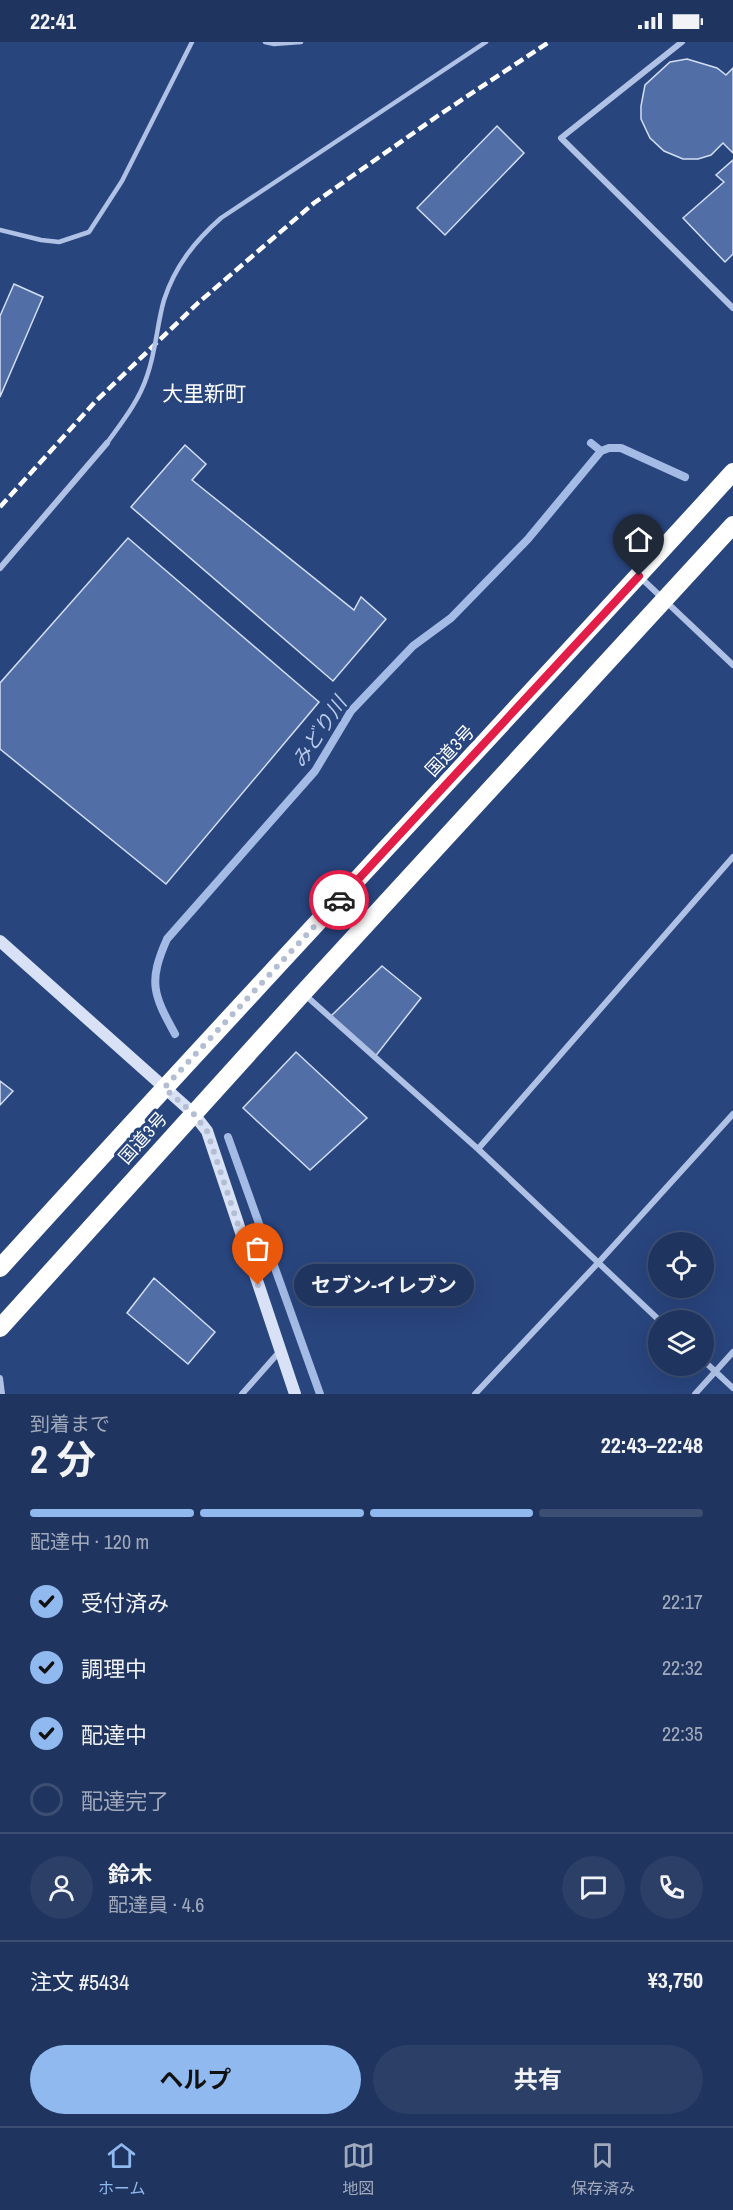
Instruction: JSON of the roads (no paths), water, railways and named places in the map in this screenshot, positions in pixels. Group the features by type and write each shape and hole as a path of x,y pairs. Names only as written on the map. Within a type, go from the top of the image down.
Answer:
{"highway":[{"name":"国道3号","path":"0,1268 164,1088 539,686 733,472"},
{"name":"国道3号","path":"0,1328 193,1113 733,525"}],"street":[{"path":"682,42 561,138 733,308"},
{"path":"0,568 107,443"},
{"path":"639,576 733,665"},
{"path":"478,1149 733,857"},
{"path":"0,940 193,1113 207,1131 295,1394"},
{"path":"303,993 478,1149 648,1310"},
{"path":"475,1394 733,1114"},
{"path":"242,1394 280,1351"},
{"path":"695,1394 733,1352"},
{"path":"715,1372 733,1388"},
{"path":"0,1378 2,1394"}],"lane":[{"path":"0,230 59,242 88,232 122,181 192,42"},
{"path":"265,42 274,44 301,42"},
{"path":"107,443 134,405 147,376 164,300 177,268 199,237 221,218 486,42"}],"waterway":[{"path":"591,443 601,451"},
{"name":"みどり川","path":"175,1034 158,998 155,977 167,939 315,771 351,711 413,646 451,618 528,539 601,451 621,448 685,477"},
{"name":"みどり川","path":"228,1137 320,1394"}],"railway":[{"path":"0,507 95,402 198,303 314,203 439,115 549,42"}],"place":[{"name":"セブン-イレブン","path":"258,1285"}],"district":[{"name":"大里新町","path":"204,394"}]}
